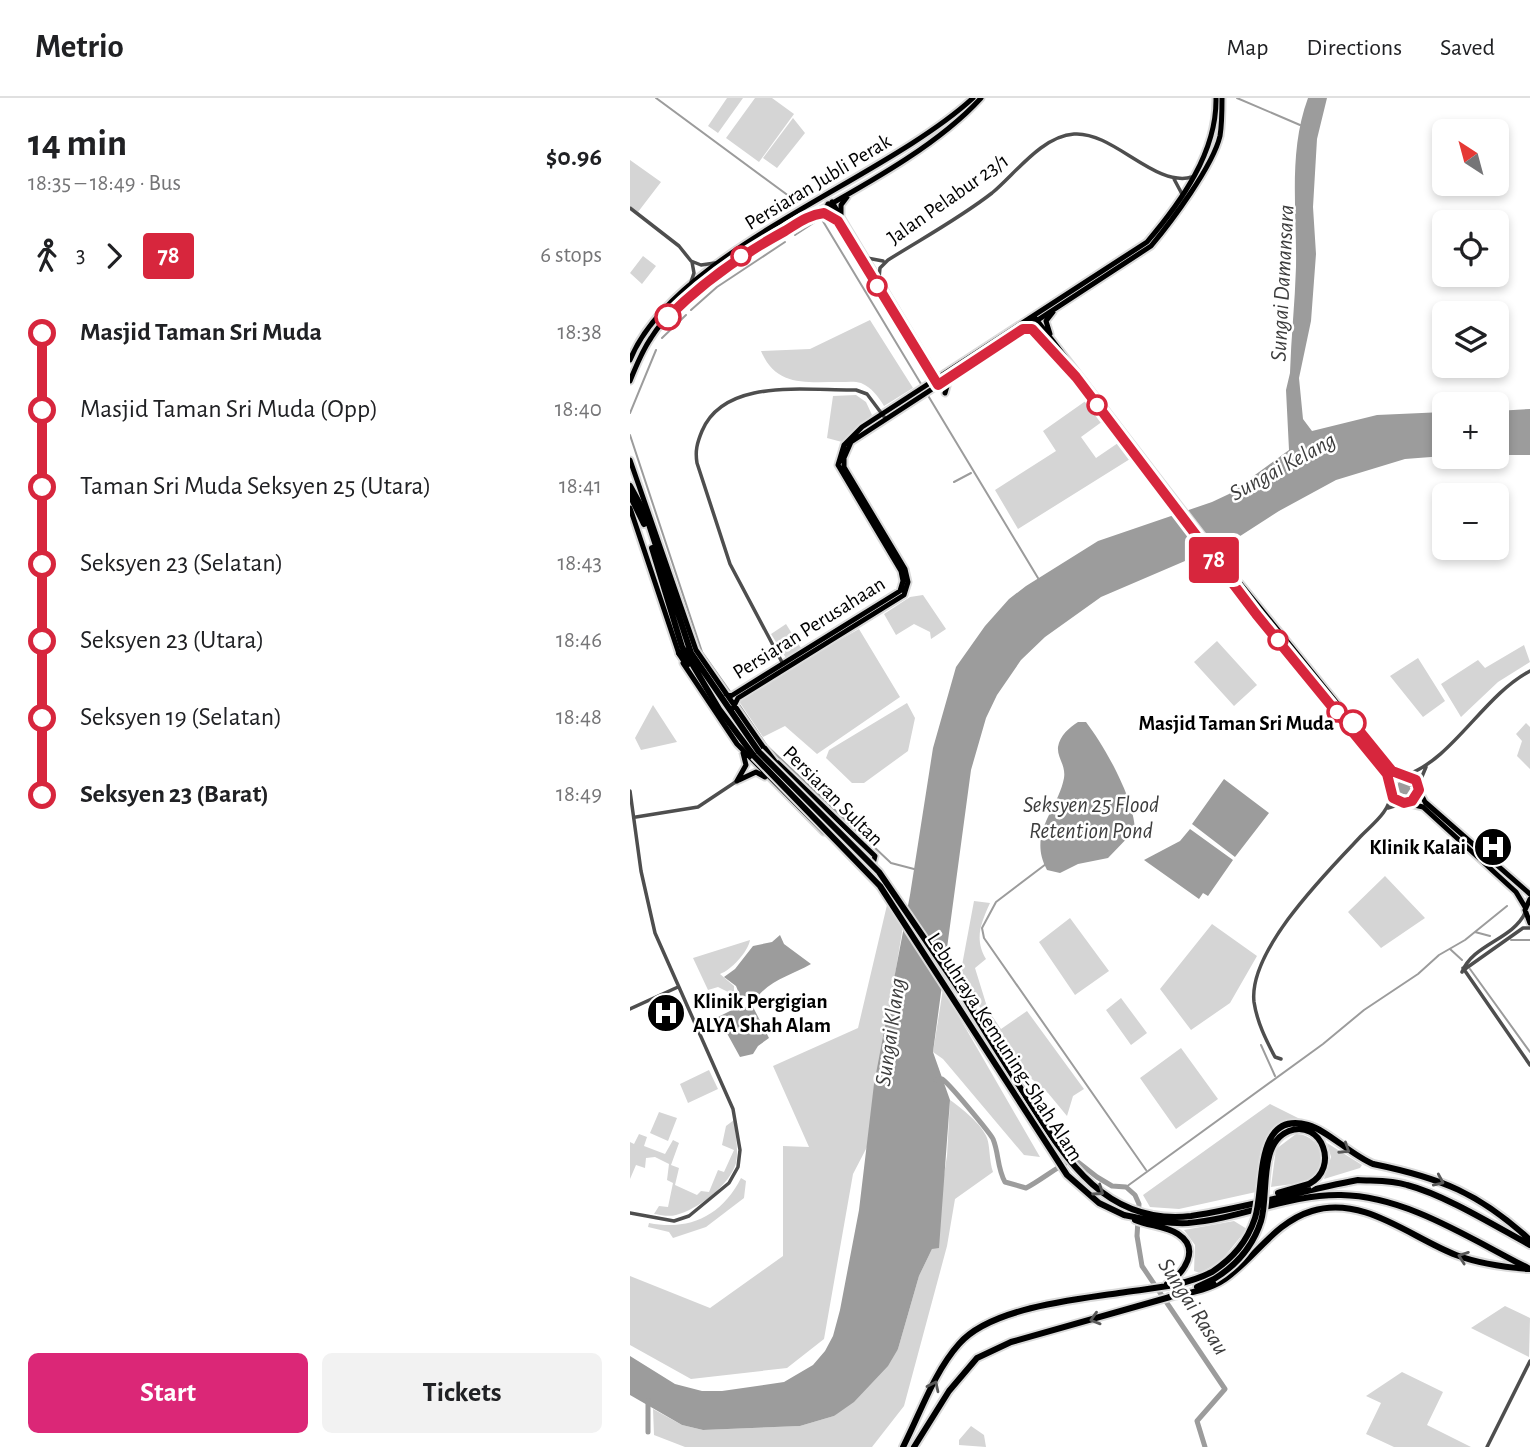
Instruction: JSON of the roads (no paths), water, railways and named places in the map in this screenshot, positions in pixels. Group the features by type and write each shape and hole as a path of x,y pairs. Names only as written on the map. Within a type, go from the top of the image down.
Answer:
{"highway":[{"path":"630,484 646,515 682,647 719,709"},
{"path":"630,495 656,553 691,653 759,752"},
{"path":"679,653 719,709 822,816"},
{"name":"Lebuhraya Kemuning-Shah Alam","path":"759,752 869,861 899,899 1059,1150 1079,1175 1120,1204 1157,1221 1358,1180 1384,1181 1417,1189 1530,1243"},
{"name":"Lebuhraya Kemuning-Shah Alam","path":"759,752 880,886 1067,1175 1099,1203 1124,1215 1157,1221 1203,1221 1308,1198 1357,1196 1410,1211 1530,1269"},
{"path":"904,1447 942,1369 958,1344 973,1331 1012,1315 1213,1275 1236,1253 1250,1231 1257,1211 1263,1155 1269,1139 1280,1129 1306,1124 1348,1152 1373,1164 1432,1177 1498,1211 1530,1243"},
{"path":"1169,1297 1230,1268 1251,1244 1262,1215 1271,1151 1275,1142 1289,1131 1304,1130 1312,1134 1326,1150 1326,1163 1321,1175 1309,1184 1225,1208"},
{"path":"914,1447 949,1391 977,1358 1011,1342 1218,1284 1286,1224 1304,1214 1327,1207 1344,1207 1374,1216 1452,1254 1486,1265 1530,1269"},
{"path":"1157,1221 1180,1235 1189,1249 1184,1270 1163,1287"}],"main road":[{"name":"Persiaran Jubli Perak","path":"630,360 655,319 685,289 724,259 925,135 973,98"},
{"name":"Persiaran Jubli Perak","path":"630,381 651,336 690,295 734,260 829,202 858,189 938,135 981,98"},
{"name":"Persiaran Perusahaan","path":"938,382 967,360 1147,242 1182,194 1214,134 1216,98"},
{"name":"Persiaran Perusahaan","path":"717,684 731,696 899,600 905,591 908,578 843,463 852,442 883,416 951,376 1023,329 1033,319 1133,260 1169,225 1217,144 1222,98"},
{"path":"840,219 843,200 858,189"},
{"path":"829,202 832,193"},
{"path":"818,201 829,202"},
{"path":"829,202 866,257 927,364 930,379 925,389 943,394 951,376"},
{"path":"807,217 824,213 840,219 938,382"},
{"path":"776,227 785,230 786,221"},
{"path":"1052,344 1046,321 1057,306"},
{"path":"1033,319 1387,774 1393,798 1423,807 1516,892 1530,926"},
{"path":"1023,329 1032,329 1052,344"},
{"path":"927,364 941,371 967,360"},
{"name":"Persiaran Sultan","path":"630,460 696,650 759,752 875,856 873,864 863,868 773,783 737,744 687,671 630,508"},
{"path":"630,484 642,492"},
{"path":"1216,557 1392,771 1404,775 1419,788 1425,802 1530,897 1525,910"},
{"name":"Persiaran Perusahaan","path":"733,708 738,698 784,667"},
{"path":"737,744 747,760 737,781"},
{"path":"737,781 756,772 773,783"},
{"path":"1391,789 1404,775"},
{"path":"1405,803 1412,801 1419,788"}],"street":[{"name":"Jalan Pelabur 23/1","path":"879,280 880,268 888,260 992,193 1049,144 1066,136 1091,136 1174,178"},
{"path":"1182,194 1174,178 1192,177"},
{"path":"630,208 679,246 691,261 694,273 685,289"},
{"name":"Jalan Pelabur 23/1","path":"866,257 878,262 888,260"},
{"path":"691,261 707,266 724,259"},
{"path":"784,667 730,564 697,463 698,441 706,421 724,404 755,391 862,390 883,416"},
{"path":"1404,775 1430,762 1508,685 1530,671"},
{"path":"1419,788 1430,762"},
{"path":"635,817 698,807 737,781"},
{"path":"1387,809 1391,789"},
{"path":"630,791 650,914 678,988 733,1109 740,1150 738,1167 721,1192 689,1216 674,1221 630,1213"},
{"path":"1281,1059 1275,1057 1265,1037 1254,1000 1256,981 1266,955 1316,883 1387,809 1405,803"},
{"path":"1464,969 1474,955 1518,924 1525,910"},
{"path":"1464,969 1523,928 1530,926"},
{"path":"1464,969 1530,1065"},
{"path":"630,1009 678,988"},
{"path":"1488,1447 1530,1361"}],"water":[{"path":"1308,98 1327,98 1317,139 1313,207 1316,254 1311,321 1299,378 1303,419 1312,431 1377,415 1432,413 1432,457 1405,459 1336,480 1279,511 1234,540 1101,597 1045,637 1021,660 997,695 986,718 971,770 933,1052 950,1100 939,1248 932,1249 919,1276 898,1349 888,1366 854,1402 834,1416 800,1426 703,1430 682,1425 630,1395 630,1356 675,1384 702,1391 722,1391 784,1382 813,1365 833,1336 859,1210 874,1084 910,895 933,748 956,667 985,626 1009,599 1026,586 1098,541 1229,494 1289,450 1286,390 1290,373 1295,280 1296,160"},
{"path":"1530,409 1530,455 1509,455 1509,410"},
{"name":"Seksyen 25 Flood Retention Pond","path":"1078,722 1086,722 1110,759 1130,803 1135,830 1108,858 1078,864 1060,873 1047,870 1040,845 1042,833 1064,778 1058,751 1059,743 1065,732"},
{"path":"1224,779 1269,813 1235,857 1192,824"},
{"path":"1406,779 1413,782 1416,789 1413,796 1406,799 1399,796 1396,789 1399,782"},
{"path":"1190,829 1233,860 1208,896 1203,893 1199,899 1144,860 1180,841"},
{"path":"780,935 784,944 811,964 776,982 757,997 740,996 736,986 724,977 735,969 753,946 772,942"},
{"path":"738,1007 753,1007 769,1038 758,1046 753,1054 740,1057 718,1017"}],"waterway":[{"path":"656,98 797,202"},
{"path":"1237,98 1300,125"},
{"path":"795,235 821,218 1038,578"},
{"path":"691,310 717,287 785,242"},
{"path":"662,338 686,315"},
{"path":"630,413 656,350"},
{"path":"630,435 702,652 731,693"},
{"path":"954,482 971,473"},
{"path":"738,703 767,746 891,863 914,869"},
{"path":"1046,864 996,902 982,928 984,938 1146,1170"},
{"path":"1126,1187 1323,1044 1364,1010 1418,974 1439,955 1465,940 1507,906"},
{"path":"1475,932 1490,936"},
{"path":"1511,940 1530,940"},
{"path":"1450,949 1462,960"},
{"path":"1470,969 1530,1052"},
{"path":"1261,1045 1275,1076"},
{"name":"Sungai Rasau","path":"936,1080 942,1079 946,1082 993,1139 1005,1182 1026,1188 1074,1159 1112,1186 1126,1187 1135,1195 1139,1204 1137,1236 1142,1266 1225,1389 1197,1421 1205,1447"},
{"path":"648,1400 648,1432"}],"place":[{"name":"Masjid Taman Sri Muda","path":"1353,723"},
{"name":"Klinik Kalai","path":"1493,847"},
{"name":"Klinik Pergigian ALYA Shah Alam","path":"666,1013"}],"water label":[{"name":"Sungai Damansara","path":"1283,283"},
{"name":"Sungai Kelang","path":"1283,467"},
{"name":"Sungai Klang","path":"891,1032"}]}
